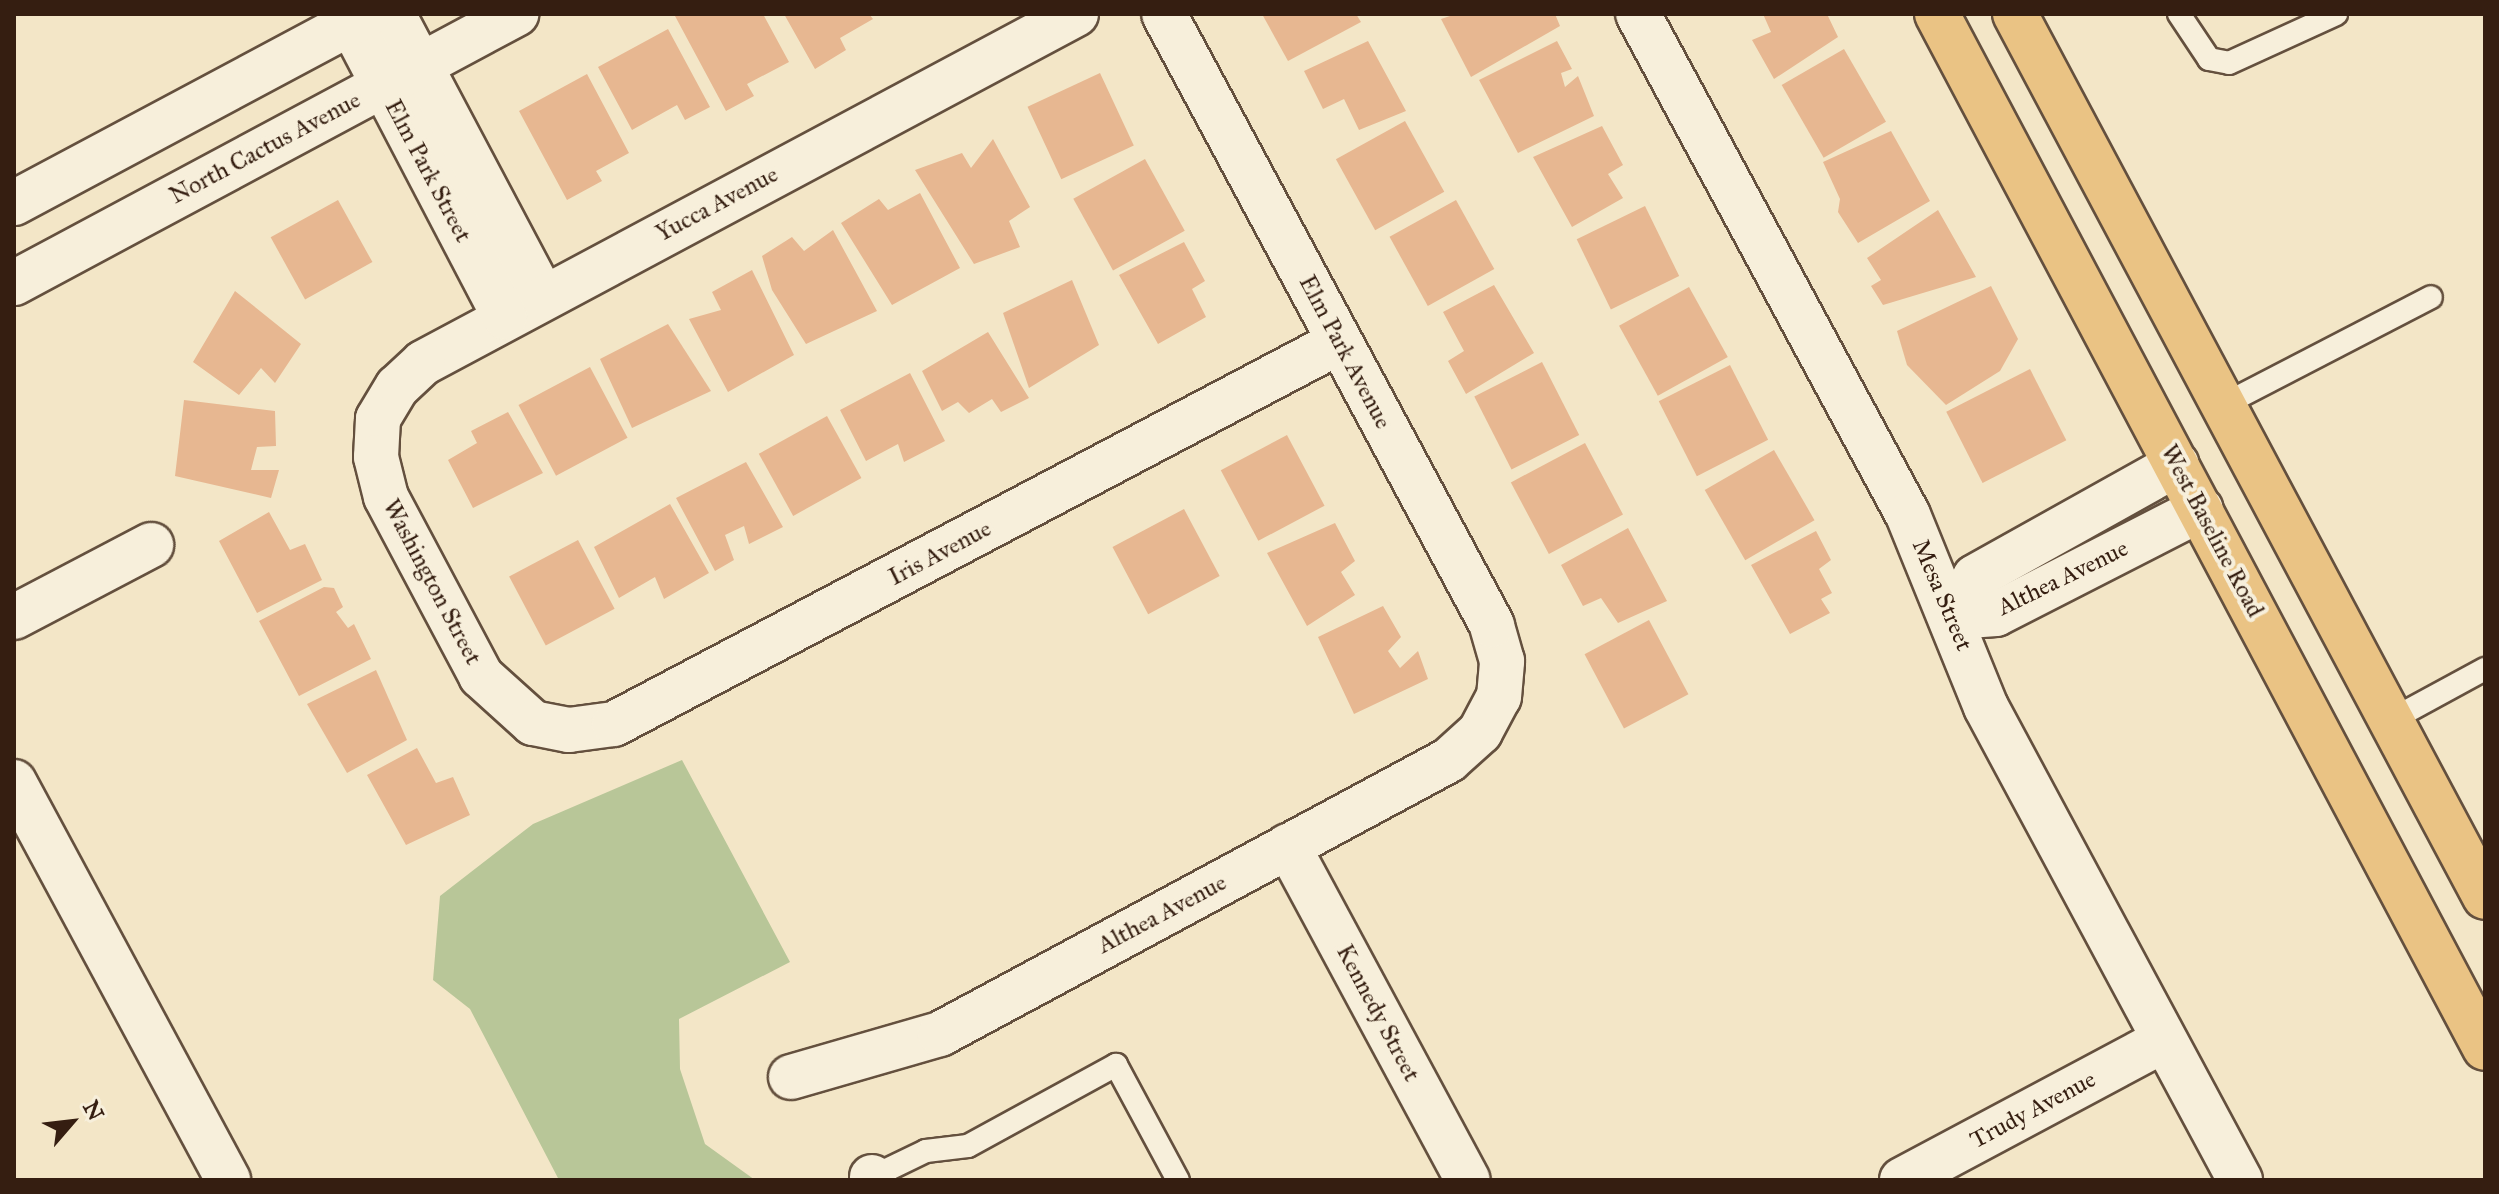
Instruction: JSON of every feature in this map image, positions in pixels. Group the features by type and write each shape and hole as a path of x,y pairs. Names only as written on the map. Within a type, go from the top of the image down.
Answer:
{"main road":[{"name":"West Baseline Road","path":"1937,14 2485,1048"},
{"path":"2015,14 2485,897"}],"street":[{"name":"Elm Park Street","path":"393,14 402,75"},
{"name":"North Cactus Avenue","path":"14,283 516,14"},
{"name":"Yucca Avenue","path":"378,419 397,387 423,363 1076,14"},
{"name":"Elm Park Avenue","path":"1164,14 1492,625 1502,661 1499,697"},
{"name":"Mesa Street","path":"1638,14 1908,515 1954,617 1986,707 2240,1180"},
{"name":"Elm Park Street","path":"355,17 402,75 524,307"},
{"path":"14,203 355,17"},
{"name":"Iris Avenue","path":"533,723 569,730 614,724 1339,342"},
{"name":"Washington Street","path":"378,419 376,457 386,497 481,676 533,723"},
{"name":"Althea Avenue","path":"1954,617 1975,577 2177,464"},
{"name":"Althea Avenue","path":"1954,617 1996,614 2201,509"},
{"path":"14,617 151,545"},
{"name":"Althea Avenue","path":"791,1077 940,1034 1449,760 1480,732 1499,697"},
{"path":"14,782 228,1180"},
{"name":"Kennedy Street","path":"1288,846 1468,1180"},
{"name":"Trudy Avenue","path":"1902,1180 2164,1040"}],"lane":[{"path":"2179,14 2209,59 2229,63 2336,14"},
{"path":"2223,405 2431,297"},
{"path":"2391,720 2485,669"},
{"path":"871,1179 926,1151 968,1146 1116,1065 1178,1180"}],"green space":[{"path":"682,760 790,962 679,1019 680,1069 705,1144 755,1180 559,1180 470,1009 433,980 440,896 533,824"}],"building":[{"path":"763,14 789,62 747,84 754,96 726,111 675,16"},
{"path":"784,14 869,14 873,19 840,38 846,50 815,69"},
{"path":"1262,14 1356,14 1361,22 1288,61"},
{"path":"1456,14 1555,14 1560,26 1471,77 1441,19"},
{"path":"1763,14 1827,14 1838,37 1774,79 1752,40 1771,32"},
{"path":"668,29 710,107 685,120 677,105 632,130 598,67"},
{"path":"1368,41 1406,111 1359,130 1344,99 1323,109 1304,71"},
{"path":"1557,41 1572,69 1561,73 1565,87 1578,76 1594,116 1518,153 1479,80"},
{"path":"1844,49 1886,122 1824,158 1782,85"},
{"path":"1100,73 1134,146 1061,179 1027,107"},
{"path":"587,74 629,153 596,171 602,181 567,200 519,111"},
{"path":"1405,121 1444,192 1375,230 1336,159"},
{"path":"1602,126 1623,165 1608,174 1623,198 1572,227 1533,157"},
{"path":"1891,131 1930,201 1858,243 1838,212 1840,199 1823,162"},
{"path":"993,139 1030,207 1009,221 1020,247 974,264 915,170 962,153 971,168"},
{"path":"1145,159 1185,231 1113,270 1073,199"},
{"path":"920,193 960,268 892,305 841,223 879,199 888,210"},
{"path":"338,200 372,262 305,299 271,237"},
{"path":"1456,200 1494,269 1428,306 1390,237"},
{"path":"1645,206 1679,276 1611,309 1577,239"},
{"path":"1938,210 1976,277 1883,305 1871,286 1881,280 1867,258"},
{"path":"833,230 877,311 806,344 772,290 762,256 792,237 804,251"},
{"path":"1184,242 1205,281 1192,289 1206,317 1158,344 1119,275"},
{"path":"752,270 794,355 728,392 689,319 721,310 712,292"},
{"path":"1072,280 1099,345 1029,388 1003,313"},
{"path":"1494,285 1534,353 1466,394 1448,361 1464,351 1443,312"},
{"path":"1991,286 2018,339 2000,371 1946,405 1907,365 1897,331"},
{"path":"1689,287 1728,357 1658,396 1619,326"},
{"path":"235,291 301,344 275,383 261,368 239,395 193,362"},
{"path":"668,324 711,391 632,428 600,359"},
{"path":"988,332 1029,398 1001,412 992,399 969,413 958,402 942,411 922,371"},
{"path":"1542,362 1579,435 1512,470 1474,397"},
{"path":"1730,365 1768,440 1697,476 1659,401"},
{"path":"590,367 628,438 556,476 518,405"},
{"path":"2030,369 2066,440 1983,483 1946,412"},
{"path":"910,373 945,441 904,462 898,444 866,461 840,410"},
{"path":"184,400 275,411 276,446 257,447 251,470 279,470 271,498 175,476"},
{"path":"508,412 543,473 473,508 448,460 477,443 471,431"},
{"path":"827,416 861,478 793,516 759,454"},
{"path":"1287,435 1325,506 1258,541 1221,470"},
{"path":"1585,443 1623,515 1549,554 1511,482"},
{"path":"1774,450 1814,520 1745,560 1705,490"},
{"path":"746,462 783,527 749,544 744,526 725,535 734,560 715,571 676,498"},
{"path":"670,504 709,573 664,599 655,577 619,598 594,547"},
{"path":"1184,509 1220,576 1148,614 1112,547"},
{"path":"269,512 290,550 305,544 322,580 257,613 219,541"},
{"path":"1335,523 1355,561 1341,572 1355,595 1307,626 1267,553"},
{"path":"1628,528 1667,601 1618,623 1601,598 1583,606 1561,565"},
{"path":"1816,531 1831,560 1819,569 1832,593 1821,599 1830,613 1790,634 1751,565"},
{"path":"578,540 615,609 546,645 509,577"},
{"path":"324,587 334,588 343,607 336,612 348,628 354,624 371,659 299,696 259,621"},
{"path":"1383,606 1401,637 1388,651 1400,668 1418,651 1428,679 1354,714 1318,637"},
{"path":"1649,620 1688,694 1624,728 1585,654"},
{"path":"376,670 407,740 347,773 307,704"},
{"path":"417,748 436,783 453,777 470,815 406,845 367,775"}]}
